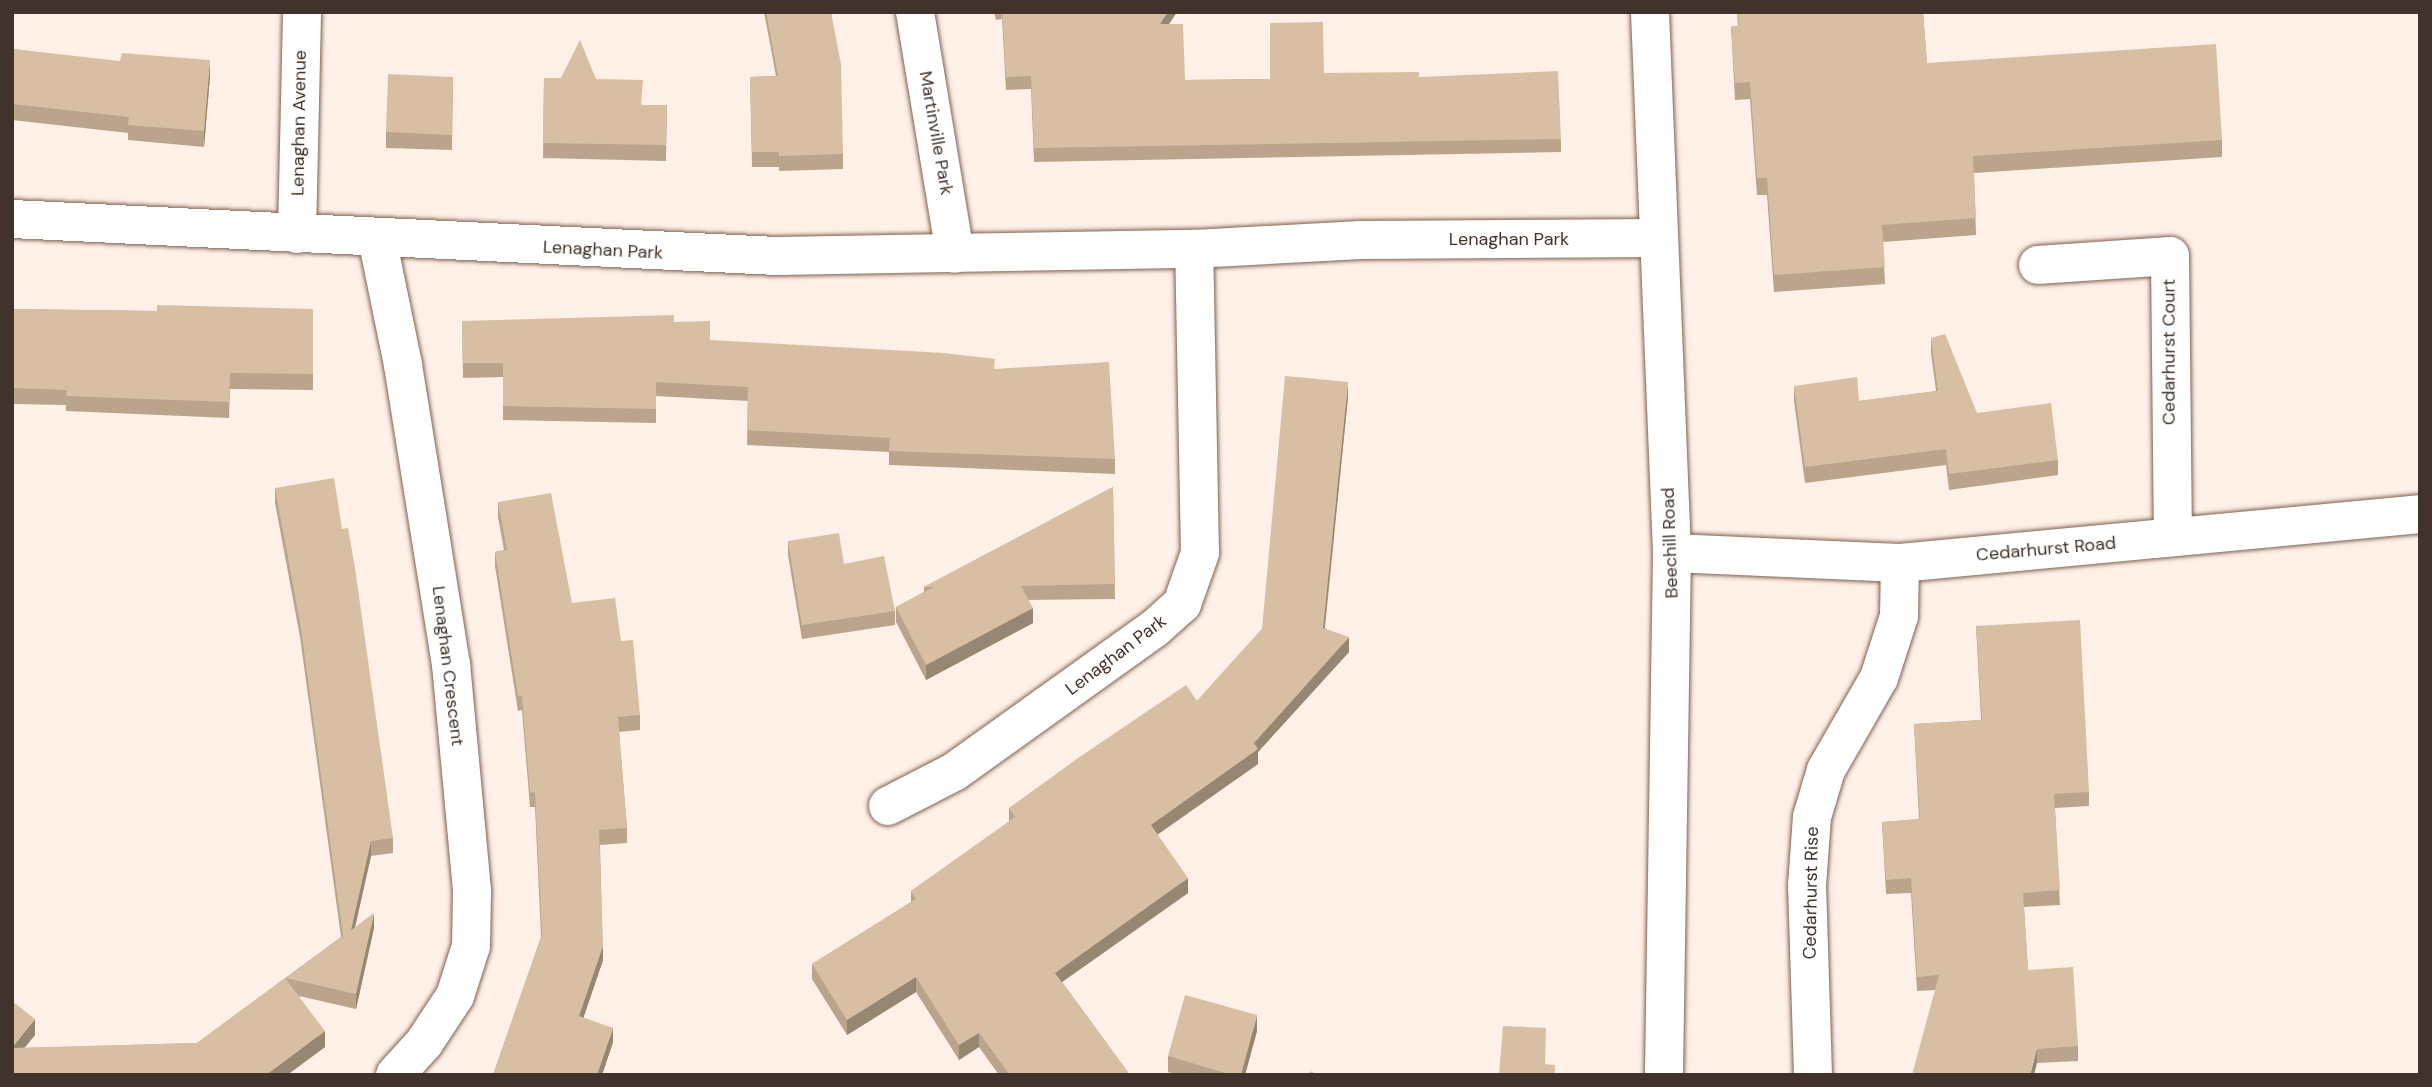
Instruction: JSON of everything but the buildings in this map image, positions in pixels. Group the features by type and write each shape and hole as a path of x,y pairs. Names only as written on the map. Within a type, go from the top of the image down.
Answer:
{"street":[{"name":"Lenaghan Avenue","path":"296,234 302,12"},
{"name":"Martinville Park","path":"915,12 955,254"},
{"name":"Beechill Road","path":"1650,12 1656,238 1672,553 1664,1075"},
{"name":"Lenaghan Park","path":"12,219 765,256 1194,249 1361,240 1656,238"},
{"name":"Lenaghan Crescent","path":"377,238 403,365 451,664 472,891 471,946 455,996 424,1043 395,1075"},
{"name":"Lenaghan Park","path":"888,806 954,772 1182,604 1200,553 1194,249"},
{"name":"Cedarhurst Court","path":"2038,265 2170,256 2173,537"},
{"name":"Cedarhurst Road","path":"1672,553 1900,563 2420,514"},
{"name":"Cedarhurst Rise","path":"1813,1075 1807,886 1812,817 1826,770 1879,678 1899,616 1900,563"}]}
